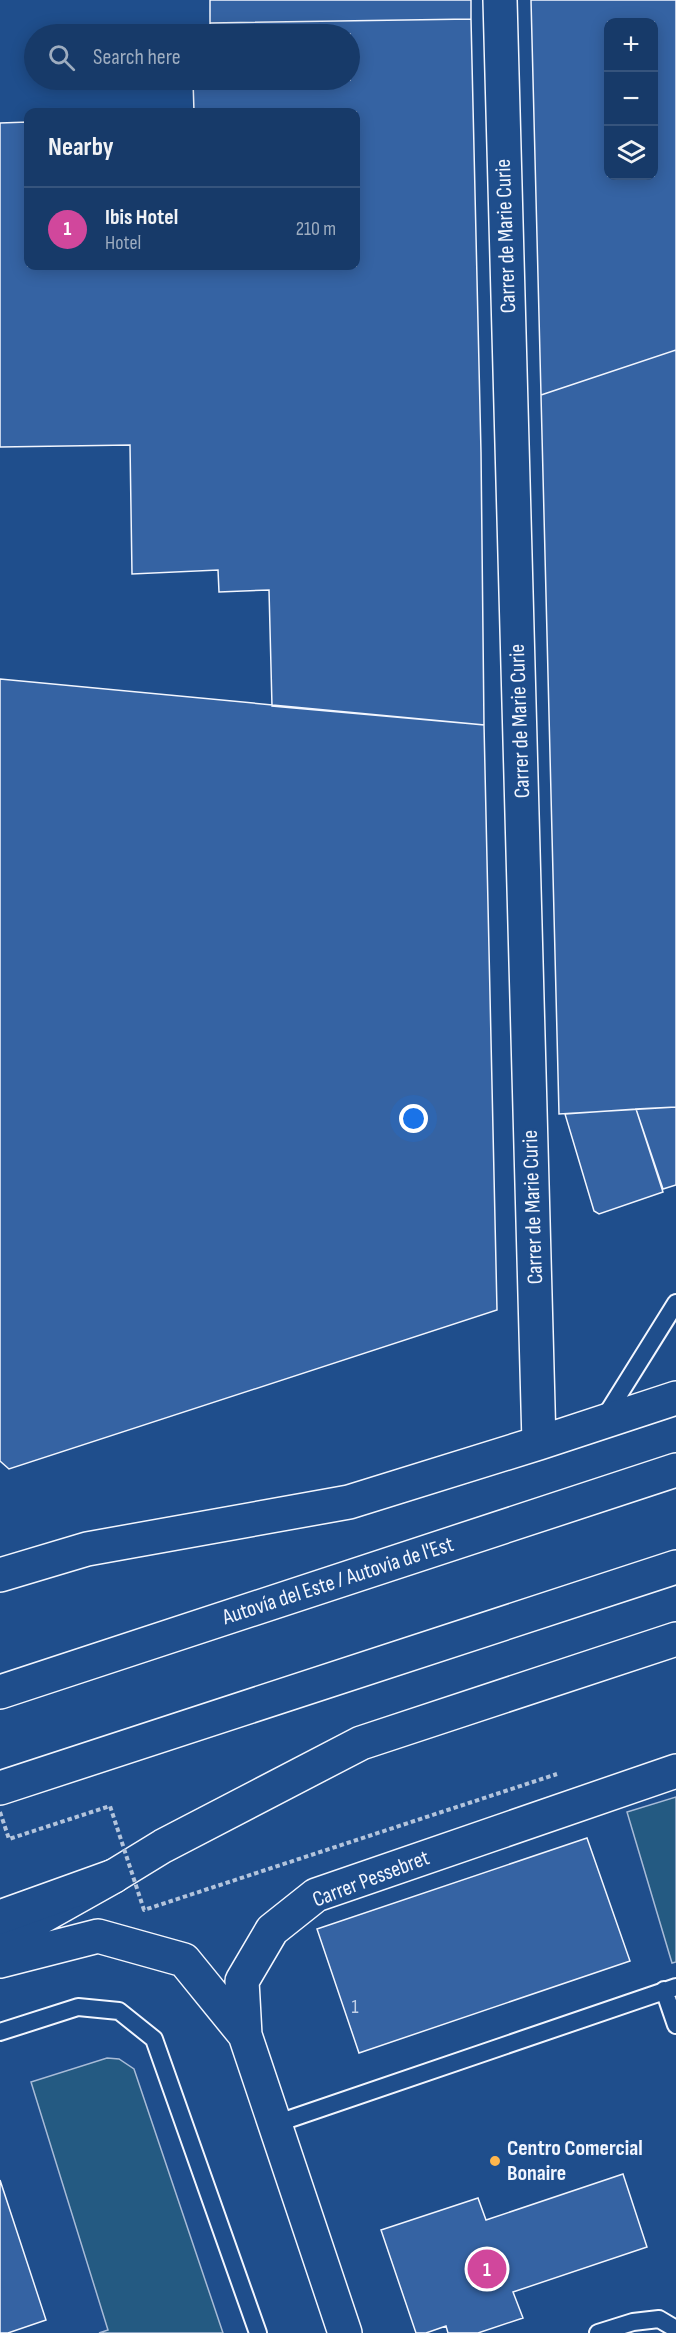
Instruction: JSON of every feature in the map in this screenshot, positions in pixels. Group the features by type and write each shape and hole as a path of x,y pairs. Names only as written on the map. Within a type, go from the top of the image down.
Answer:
{"main road":[{"name":"Carrer de Marie Curie","path":"500,0 539,1443"},
{"path":"0,1575 87,1549 349,1502 676,1398"},
{"name":"Autovía del Este / Autovia de l'Est","path":"0,1692 676,1470"},
{"path":"0,1788 676,1567"},
{"path":"0,1940 163,1846 361,1743 676,1639"},
{"name":"Carrer Pessebret","path":"339,2331 245,2035 242,1981 272,1930 316,1895 676,1771"},
{"path":"0,1917 114,1876"},
{"path":"0,1961 98,1936 184,1960 245,2035"}],"lane":[{"path":"602,1422 676,1304"},
{"path":"275,2124 670,1989 676,2025"},
{"path":"0,2032 78,2007 119,2011 154,2039 258,2333"},
{"path":"598,2333 633,2322 659,2319 676,2329"}],"path":[{"path":"0,1812 9,1839 110,1806 144,1910 557,1774"}],"shaded area":[{"path":"676,1797 676,1962 672,1963 627,1812"},
{"path":"107,2058 119,2059 134,2069 223,2333 99,2333 108,2330 31,2082"}],"building":[{"path":"210,0 471,0 471,19 210,23"},
{"path":"531,0 676,0 676,350 541,395"},
{"path":"471,19 481,452 484,725 272,706 269,590 219,592 218,570 132,574 130,445 0,447 0,123 24,122 24,270 360,270 360,108 194,108 193,90 360,90 360,24 210,23"},
{"path":"676,350 676,1107 559,1114 541,395"},
{"path":"0,679 484,725 497,1310 9,1469 0,1461"},
{"path":"676,1107 676,1185 663,1189 636,1109"},
{"path":"636,1109 663,1192 599,1214 594,1211 565,1114"},
{"path":"587,1838 630,1961 359,2053 317,1929"},
{"path":"623,2174 647,2247 513,2292 523,2318 478,2333 448,2333 446,2326 426,2333 416,2333 381,2230 478,2198 486,2220"},
{"path":"0,2180 46,2320 8,2333 0,2333"}],"place":[{"name":"Centro Comercial Bonaire","path":"495,2161"},
{"name":"Ibis Hotel","path":"487,2269"}]}
